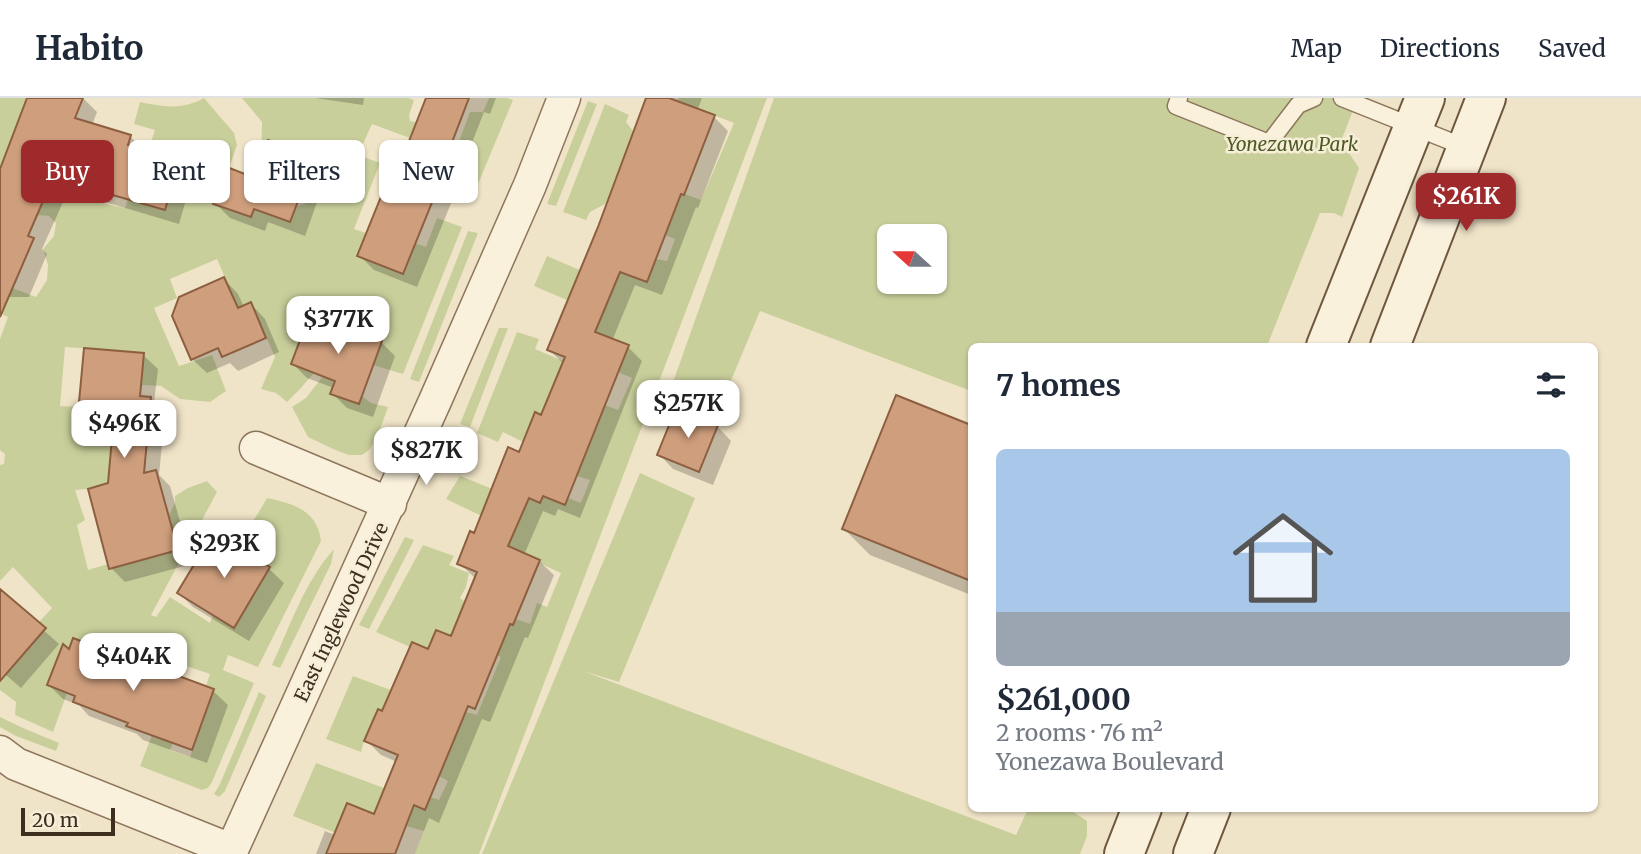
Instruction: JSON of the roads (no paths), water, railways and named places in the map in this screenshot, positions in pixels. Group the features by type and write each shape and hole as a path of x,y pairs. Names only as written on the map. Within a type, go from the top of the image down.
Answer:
{"street":[{"name":"East Inglewood Drive","path":"231,852 390,504 530,185 564,98"},
{"path":"1391,343 1486,98"},
{"path":"1327,343 1420,113"},
{"path":"256,448 390,504"},
{"path":"0,752 16,764 231,852"},
{"path":"1124,854 1140,812"},
{"path":"1193,854 1209,812"}],"lane":[{"path":"1179,98 1176,106 1269,142 1297,105 1314,98"},
{"path":"1342,98 1420,113 1467,148"}],"park label":[{"name":"Yonezawa Park","path":"1292,144"}]}
